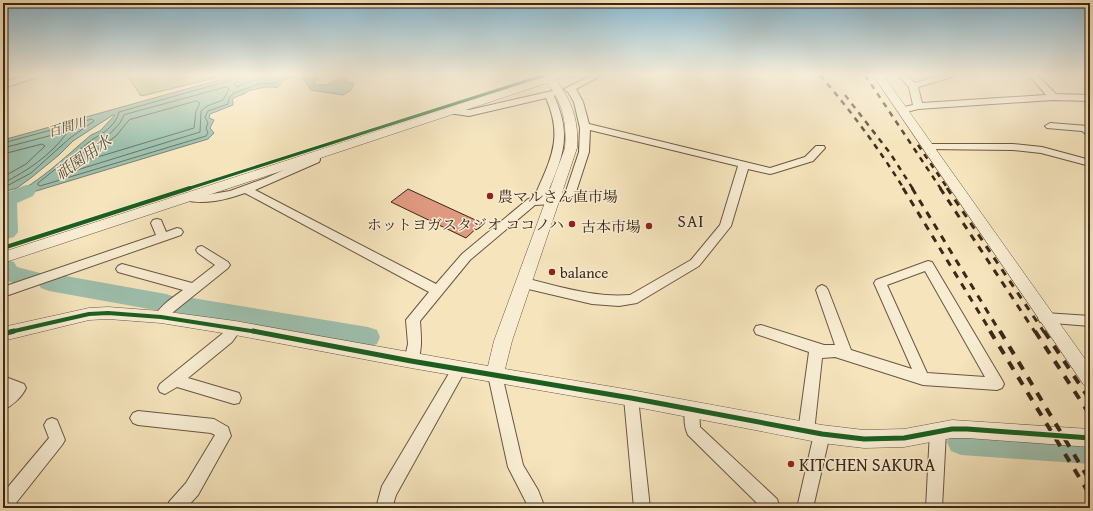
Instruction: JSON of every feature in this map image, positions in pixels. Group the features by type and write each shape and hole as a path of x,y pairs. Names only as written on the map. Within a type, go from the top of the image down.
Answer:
{"street":[{"path":"3,258 486,99"},
{"path":"451,111 469,112 532,99"},
{"path":"537,508 516,467 495,375 503,341 524,282 559,146 560,133 558,118 551,99"},
{"path":"546,200 567,162 573,135 571,118 563,99"},
{"path":"411,361 415,344 413,320 466,257 532,202 571,193 586,140 582,112 575,99"},
{"path":"895,99 1045,318 1090,380"},
{"path":"916,99 918,106"},
{"path":"903,110 918,106 1025,99"},
{"path":"585,126 770,171 809,160 820,148"},
{"path":"1050,126 1085,128 1090,134"},
{"path":"929,147 1013,147 1035,149 1090,163"},
{"path":"188,197 192,199 207,199 247,190 315,160 315,155"},
{"path":"524,282 605,301 621,302 632,300 695,263 725,226 744,164"},
{"path":"247,190 438,291"},
{"path":"157,223 162,237"},
{"path":"3,292 177,232"},
{"path":"161,317 167,309 224,265 202,250"},
{"path":"761,330 824,351 835,351 923,379 997,384 928,265 880,283 923,379"},
{"path":"122,269 195,288"},
{"path":"822,290 845,354"},
{"path":"3,334 90,314 108,313 161,317 235,328 411,361 631,398 814,433 864,439 904,438 938,431 966,429 1090,438"},
{"path":"1045,318 1090,321"},
{"path":"234,398 169,384 227,338 235,328"},
{"path":"805,508 814,433 815,354 824,351"},
{"path":"384,508 388,492 459,369"},
{"path":"3,382 19,388 3,403"},
{"path":"631,398 642,508"},
{"path":"692,410 693,430 771,505"},
{"path":"138,418 214,426 223,432 224,436 192,489 175,508"},
{"path":"3,506 57,440 52,425"},
{"path":"934,508 938,431"}],"water":[{"name":"百間川","path":"151,99 233,99 233,105 210,114 209,118 214,120 210,128 214,133 208,139 13,198 13,208 4,211 3,198 26,188 37,180 91,135 100,131 115,115 73,141 59,155 17,188 3,192 3,140"}],"building":[{"path":"408,189 482,223 466,238 391,202"}],"waterway":[{"name":"祇園用水","path":"7,232 7,200 26,191"},
{"name":"祇園用水","path":"6,268 7,273 32,279"},
{"name":"祇園用水","path":"49,282 166,303"},
{"name":"祇園用水","path":"180,305 368,337"},
{"name":"祇園用水","path":"961,442 1090,450"}],"railway":[{"path":"840,99 885,159 904,189"},
{"path":"848,99 890,153 913,189"},
{"path":"881,99 941,189"},
{"path":"918,145 948,189"},
{"path":"903,188 991,332"},
{"path":"912,188 1000,332"},
{"path":"940,188 1035,332"},
{"path":"947,188 1044,332"},
{"path":"990,331 1090,495"},
{"path":"1000,331 1090,481"},
{"path":"1035,331 1090,415"},
{"path":"1044,331 1090,400"}],"cycle path":[{"path":"3,248 470,99"},
{"path":"3,334 89,314 108,313 161,317 235,328 411,361 631,398 822,434 864,439 904,438 952,429 967,429 1090,438"}],"place":[{"name":"農マルさん直市場","path":"490,196"},
{"name":"ホットヨガスタジオ ココノハ","path":"572,224"},
{"name":"古本市場","path":"649,226"},
{"name":"balance","path":"552,272"},
{"name":"KITCHEN SAKURA","path":"791,464"}],"district":[{"name":"SAI","path":"691,220"}]}
